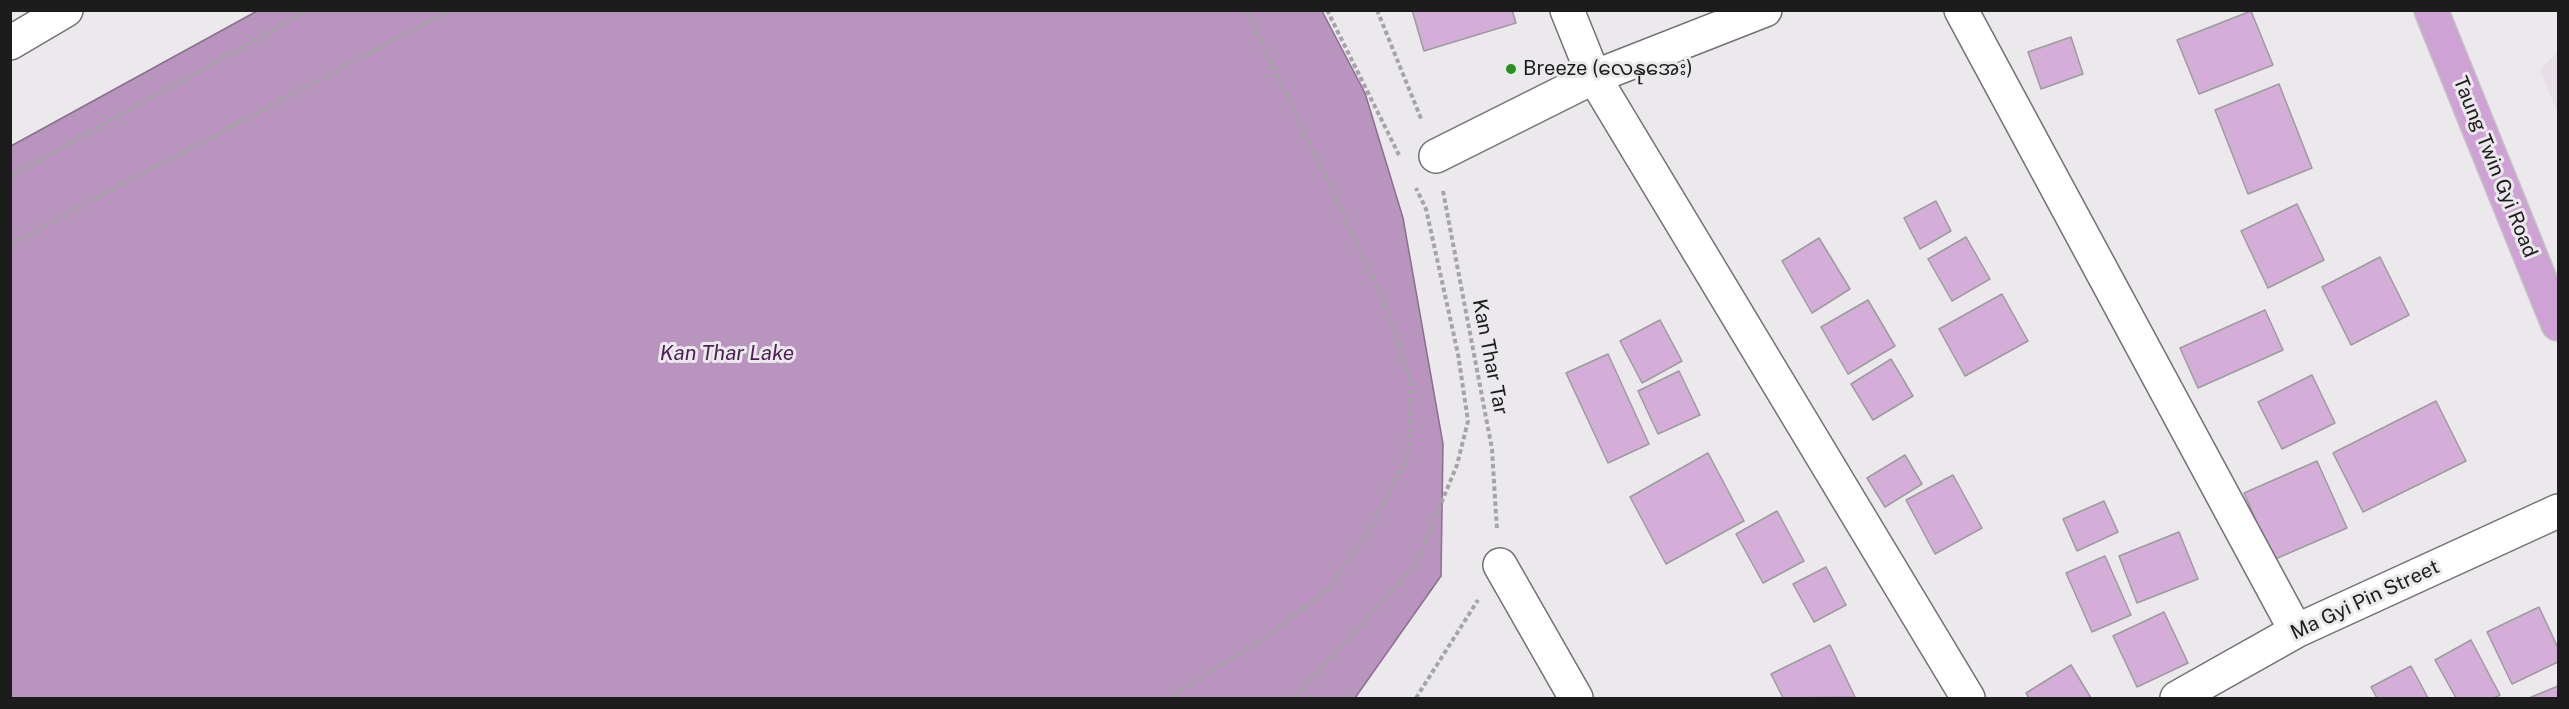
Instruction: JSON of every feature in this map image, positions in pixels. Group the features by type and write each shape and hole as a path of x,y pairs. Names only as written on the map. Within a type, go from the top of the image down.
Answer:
{"highway":[{"name":"Taung Twin Gyi Road","path":"2431,10 2559,324"}],"street":[{"path":"10,43 66,10"},
{"path":"1567,10 1594,77 1968,699"},
{"path":"1436,156 1594,77 1765,10"},
{"path":"1961,10 2296,631"},
{"name":"Ma Gyi Pin Street","path":"2177,699 2296,631 2559,511"},
{"path":"1500,565 1576,699"}],"path":[{"path":"10,176 309,10"},
{"path":"10,244 451,10"},
{"path":"1167,699 1271,634 1330,587 1373,524 1408,456 1411,381 1380,292 1246,10"},
{"path":"1327,10 1400,156"},
{"name":"Kan Thar Tar","path":"1377,10 1436,156 1492,449 1500,565"},
{"path":"1294,699 1416,564 1457,465 1468,421 1458,354 1426,208 1416,188"},
{"path":"1416,699 1500,565"}],"shaded area":[{"path":"2558,52 2558,115 2540,69"}],"water":[{"name":"Kan Thar Lake","path":"259,10 1322,11 1365,93 1403,218 1443,444 1441,576 1355,698 11,698 11,146"}],"building":[{"path":"1412,10 1512,10 1516,23 1424,51"},
{"path":"2251,11 2273,65 2199,94 2177,40"},
{"path":"2071,37 2083,74 2041,89 2028,52"},
{"path":"2279,84 2312,168 2248,194 2215,110"},
{"path":"1936,201 1951,231 1920,249 1904,218"},
{"path":"2297,204 2324,260 2268,288 2241,231"},
{"path":"1966,237 1990,279 1952,301 1928,259"},
{"path":"1819,238 1850,289 1812,313 1782,261"},
{"path":"2380,257 2409,315 2351,345 2322,287"},
{"path":"2002,294 2028,341 1965,376 1939,329"},
{"path":"1868,300 1895,346 1848,374 1821,327"},
{"path":"2265,310 2283,350 2198,388 2180,348"},
{"path":"1660,320 1682,361 1642,383 1620,341"},
{"path":"1608,354 1649,444 1608,463 1566,373"},
{"path":"1891,359 1913,396 1873,420 1851,384"},
{"path":"1679,371 1700,415 1658,434 1638,391"},
{"path":"2312,375 2335,423 2282,449 2258,402"},
{"path":"2436,401 2466,461 2363,512 2333,453"},
{"path":"1708,453 1744,521 1666,564 1630,497"},
{"path":"1905,455 1922,484 1885,507 1867,478"},
{"path":"2317,461 2347,528 2273,560 2244,493"},
{"path":"1953,475 1982,528 1935,554 1906,500"},
{"path":"2104,501 2118,532 2077,551 2063,519"},
{"path":"1777,511 1804,561 1763,583 1736,534"},
{"path":"2179,532 2198,579 2137,603 2119,556"},
{"path":"2105,556 2131,615 2092,632 2066,573"},
{"path":"1826,567 1846,605 1814,622 1793,584"},
{"path":"2539,607 2558,648 2558,662 2512,684 2487,632"},
{"path":"2164,612 2188,663 2137,687 2113,636"},
{"path":"2471,640 2500,695 2494,698 2456,698 2435,660"},
{"path":"1830,645 1855,697 1783,698 1771,674"},
{"path":"2071,665 2091,698 2029,698 2026,693"},
{"path":"2411,666 2428,698 2377,698 2371,687"},
{"path":"2558,686 2558,698 2529,698"}],"place":[{"name":"Breeze (လေနုအေး)","path":"1511,69"}]}
